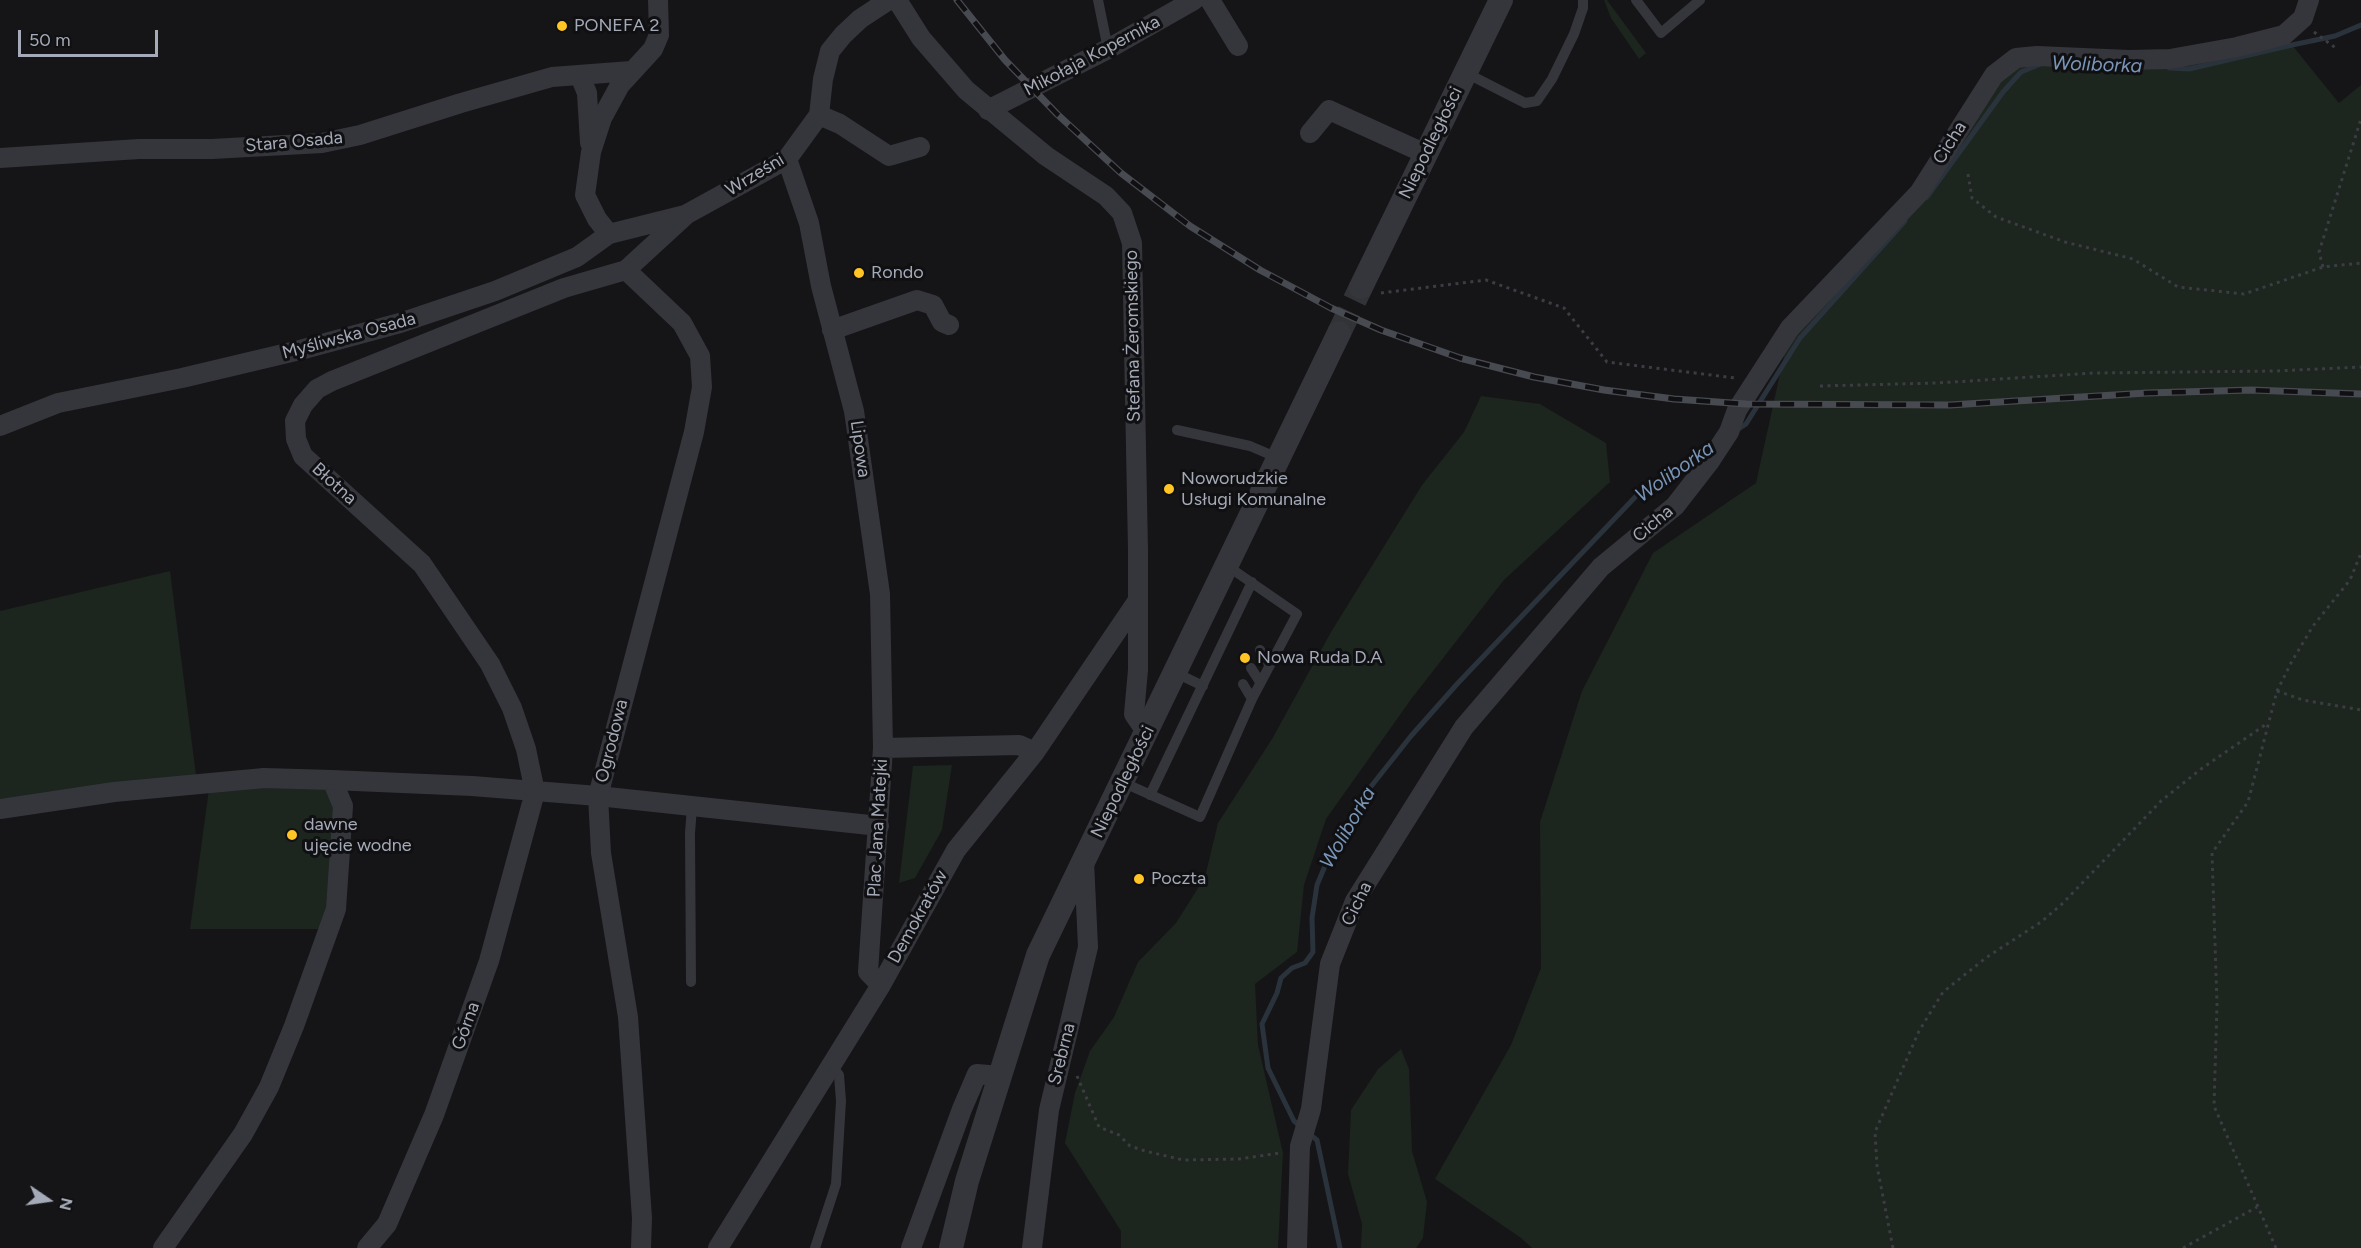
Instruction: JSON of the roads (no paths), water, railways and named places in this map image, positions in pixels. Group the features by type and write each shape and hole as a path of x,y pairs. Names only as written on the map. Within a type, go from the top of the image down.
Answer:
{"street":[{"path":"591,152 610,101 631,71 653,49 659,35 658,0"},
{"name":"Wrześni","path":"626,270 687,214 787,159 819,115 823,79 830,51 861,19 889,0"},
{"name":"Stefana Żeromskiego","path":"897,0 921,38 955,80 988,110 1046,156 1106,196 1122,213 1132,243 1138,600 1138,670 1134,714 1147,733"},
{"name":"Mikołaja Kopernika","path":"988,110 1108,49 1194,0"},
{"path":"1210,0 1238,46"},
{"name":"Niepodległości","path":"1368,290 1426,154 1501,0"},
{"name":"Cicha","path":"1297,1248 1300,1148 1311,1108 1330,964 1355,901 1464,727 1601,567 1675,506 1729,432 1733,417 1790,328 1919,193 1994,75 2016,58 2037,56 2129,60 2170,59 2237,47 2284,35 2303,18 2310,0"},
{"name":"Stara Osada","path":"0,158 140,149 212,149 322,143 360,135 552,77 631,71"},
{"path":"580,76 587,93 591,152 585,195 597,219 609,234"},
{"path":"1310,133 1329,110 1426,154"},
{"path":"819,115 840,124 889,156 920,147"},
{"name":"Lipowa","path":"787,159 809,223 820,286 854,411 880,594 883,748"},
{"name":"Myśliwska Osada","path":"0,426 58,403 182,378 400,323 495,291 557,266 577,257 609,234 687,214"},
{"name":"Błotna","path":"535,792 526,749 512,708 490,664 422,564 303,456 296,439 295,421 303,405 317,389 332,381 564,288 626,270"},
{"name":"Ogrodowa","path":"626,270 682,323 700,356 702,387 694,432 598,796 601,853 628,1017 642,1218 641,1248"},
{"path":"832,330 917,300 933,305 942,322 949,325"},
{"name":"Niepodległości","path":"951,1248 967,1181 1038,955 1339,333"},
{"name":"Demokratów","path":"718,1248 881,985 956,850 1035,752 1138,600"},
{"name":"Plac Jana Matejki","path":"881,985 868,972 883,748 1018,745 1035,752"},
{"path":"0,809 114,792 253,779 332,780 472,786 598,796 879,826"},
{"path":"163,1248 243,1134 269,1087 294,1026 336,909 343,806 332,780"},
{"name":"Górna","path":"367,1248 387,1224 438,1104 489,961 535,792"},
{"name":"Srebrna","path":"1032,1248 1048,1110 1088,947 1084,861"},
{"path":"911,1248 977,1074 1000,1076"}],"lane":[{"path":"1098,0 1108,49"},
{"path":"1466,73 1525,103 1537,101 1552,79 1574,34 1583,8 1583,0"},
{"path":"1636,0 1661,33 1700,0"},
{"path":"1177,430 1250,446 1278,458"},
{"path":"1122,782 1200,817 1260,682 1297,614 1226,565"},
{"path":"1150,795 1252,582"},
{"path":"1260,650 1269,664"},
{"path":"1251,668 1260,682"},
{"path":"1174,672 1203,686"},
{"path":"1243,684 1252,699"},
{"path":"691,982 690,833 692,807"},
{"path":"815,1248 836,1184 841,1101 839,1075 832,1066"}],"waterway":[{"name":"Woliborka","path":"2169,68 2189,69 2335,36 2361,25"},
{"name":"Woliborka","path":"1927,197 2003,92 2021,72 2043,63"},
{"name":"Woliborka","path":"1737,430 1746,424 1800,338 1905,221"},
{"name":"Woliborka","path":"1301,1127 1294,1121 1268,1068 1262,1024 1277,993 1281,978 1292,968 1305,963 1313,952 1312,918 1317,885 1330,854 1365,794 1411,736 1458,683 1640,492 1709,449"},
{"name":"Woliborka","path":"1308,1133 1317,1140 1340,1248"}],"tunnel":[{"path":"1339,333 1361,287"}],"railway":[{"path":"957,0 1005,60 1057,114 1121,173 1190,226 1260,270 1331,308 1381,330 1460,358 1534,377 1604,390 1674,399 1746,404 1950,405 2147,393 2251,390 2361,394"}],"place":[{"name":"PONEFA 2","path":"562,26"},
{"name":"Rondo","path":"859,273"},
{"name":"Noworudzkie Usługi Komunalne","path":"1169,489"},
{"name":"Nowa Ruda D.A","path":"1245,658"},
{"name":"dawne ujęcie wodne","path":"292,835"},
{"name":"Poczta","path":"1139,879"}]}
